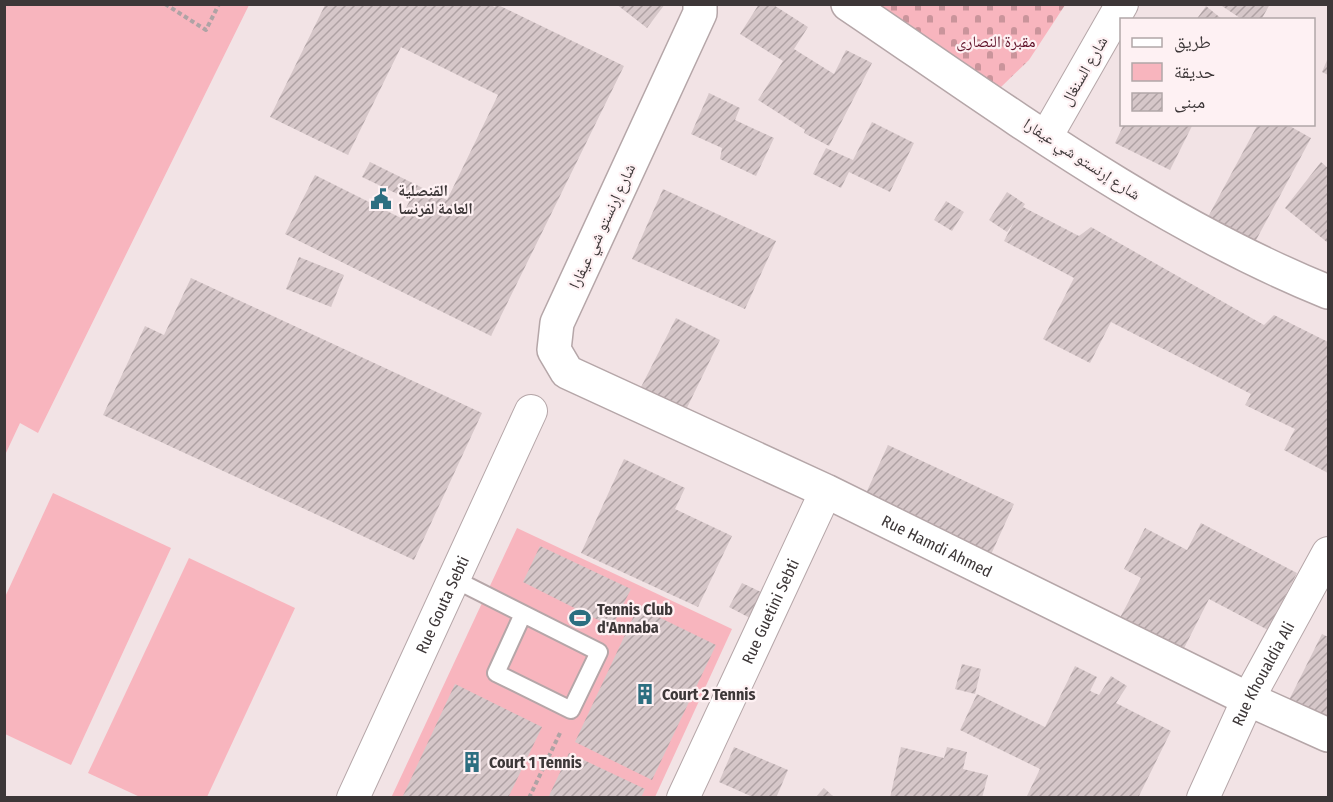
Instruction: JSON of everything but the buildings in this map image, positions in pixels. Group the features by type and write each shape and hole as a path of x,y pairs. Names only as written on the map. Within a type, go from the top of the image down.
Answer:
{"main road":[{"name":"شارع إرنستو شي عيفارا","path":"554,350 557,323 700,12 700,4"},
{"name":"شارع إرنستو شي عيفارا","path":"848,4 1046,137 1172,217 1329,292"},
{"name":"Rue Hamdi Ahmed","path":"554,350 563,367 578,379 826,490 1248,699 1329,735"}],"street":[{"name":"شارع السنغال","path":"1046,137 1122,4"},
{"name":"Rue Gouta Sebti","path":"353,798 531,411"},
{"name":"Rue Guetini Sebti","path":"683,798 826,490"},
{"name":"Rue Khoualdia Ali","path":"1203,798 1248,699 1329,553"}],"lane":[{"path":"454,579 598,652 571,710 496,673 522,614"}],"path":[{"path":"165,4 206,30 219,4"},
{"path":"529,798 571,710"}],"green space":[{"path":"5,4 249,5 38,433 20,423 5,455"},
{"name":"مقبرة النصارى","path":"874,5 1065,5 1029,60 1000,88"},
{"path":"53,493 171,548 71,765 5,734 5,597"},
{"path":"517,528 732,629 655,797 391,798"},
{"path":"189,558 295,608 207,797 140,797 88,773"}],"place":[{"name":"القنصلية العامة لفرنسا","path":"381,199"},
{"name":"Tennis Club d'Annaba","path":"580,618"},
{"name":"Court 2 Tennis","path":"645,694"},
{"name":"Court 1 Tennis","path":"472,762"}]}
